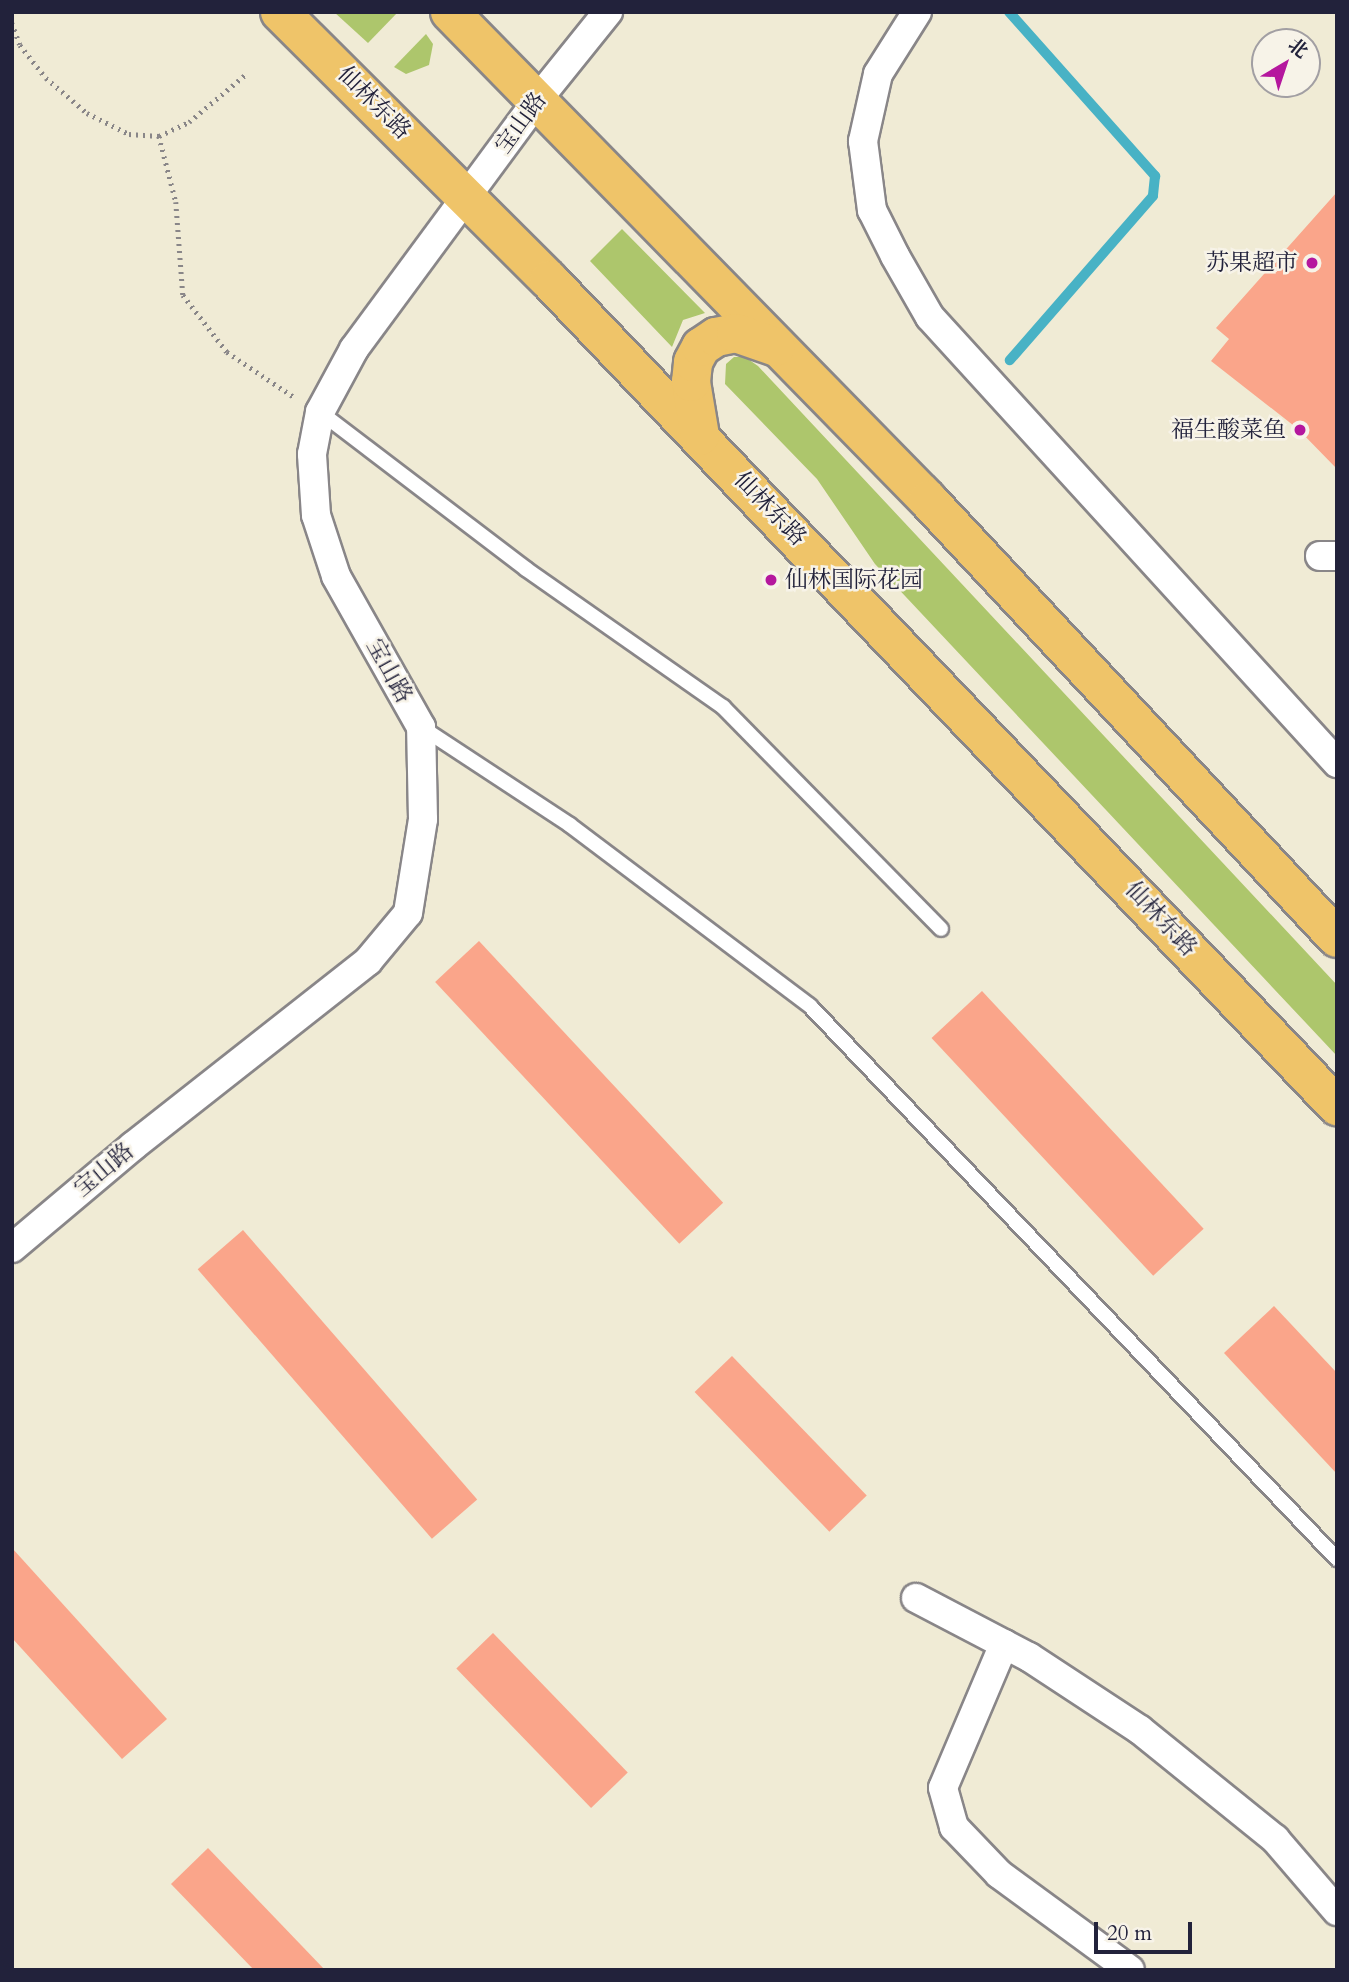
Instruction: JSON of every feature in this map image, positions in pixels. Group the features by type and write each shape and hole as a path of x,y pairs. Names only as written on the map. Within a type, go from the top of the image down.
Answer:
{"main road":[{"name":"仙林东路","path":"280,12 700,436 1337,1106"},
{"path":"450,12 928,500 1337,938"},
{"path":"700,436 691,382 693,362 701,347 716,337 736,332 781,350"}],"street":[{"name":"宝山路","path":"12,1248 133,1146 368,961 408,913 423,819 421,727 336,576 316,515 312,454 320,412 354,349 538,99 608,12"},
{"path":"916,12 877,74 863,141 872,210 895,256 930,317 1337,764"},
{"path":"916,1598 1004,1644 1140,1730 1275,1839 1337,1911"},
{"path":"1004,1644 943,1788 954,1827 999,1874 1130,1970"}],"lane":[{"path":"320,412 526,569 723,707 941,929"},
{"path":"421,727 570,825 810,1006 1337,1559"}],"path":[{"path":"12,23 20,45 46,78 87,113 129,134 159,136 189,122 245,75"},
{"path":"159,136 176,202 183,295 227,352 320,412"}],"green space":[{"path":"334,12 398,12 368,43"},
{"path":"426,34 433,44 429,65 406,74 394,67"},
{"path":"622,229 705,313 683,320 672,347 590,261"},
{"path":"734,357 745,357 758,366 1337,985 1337,1056 875,564 817,479 725,384 726,364"}],"building":[{"path":"1337,192 1337,469 1298,429 1211,361 1229,339 1216,328"},
{"path":"479,941 723,1203 679,1244 435,982"},
{"path":"982,991 1204,1229 1153,1276 932,1038"},
{"path":"243,1230 477,1499 432,1539 198,1269"},
{"path":"1274,1306 1337,1373 1337,1474 1224,1353"},
{"path":"732,1356 867,1496 829,1532 695,1392"},
{"path":"12,1548 167,1719 122,1759 12,1638"},
{"path":"493,1633 628,1773 591,1808 456,1668"},
{"path":"208,1848 325,1970 254,1970 171,1884"}],"waterway":[{"path":"1009,12 1155,176 1153,196 1010,360"}],"place":[{"name":"苏果超市","path":"1312,263"},
{"name":"福生酸菜鱼","path":"1300,430"},
{"name":"仙林国际花园","path":"771,580"}]}
